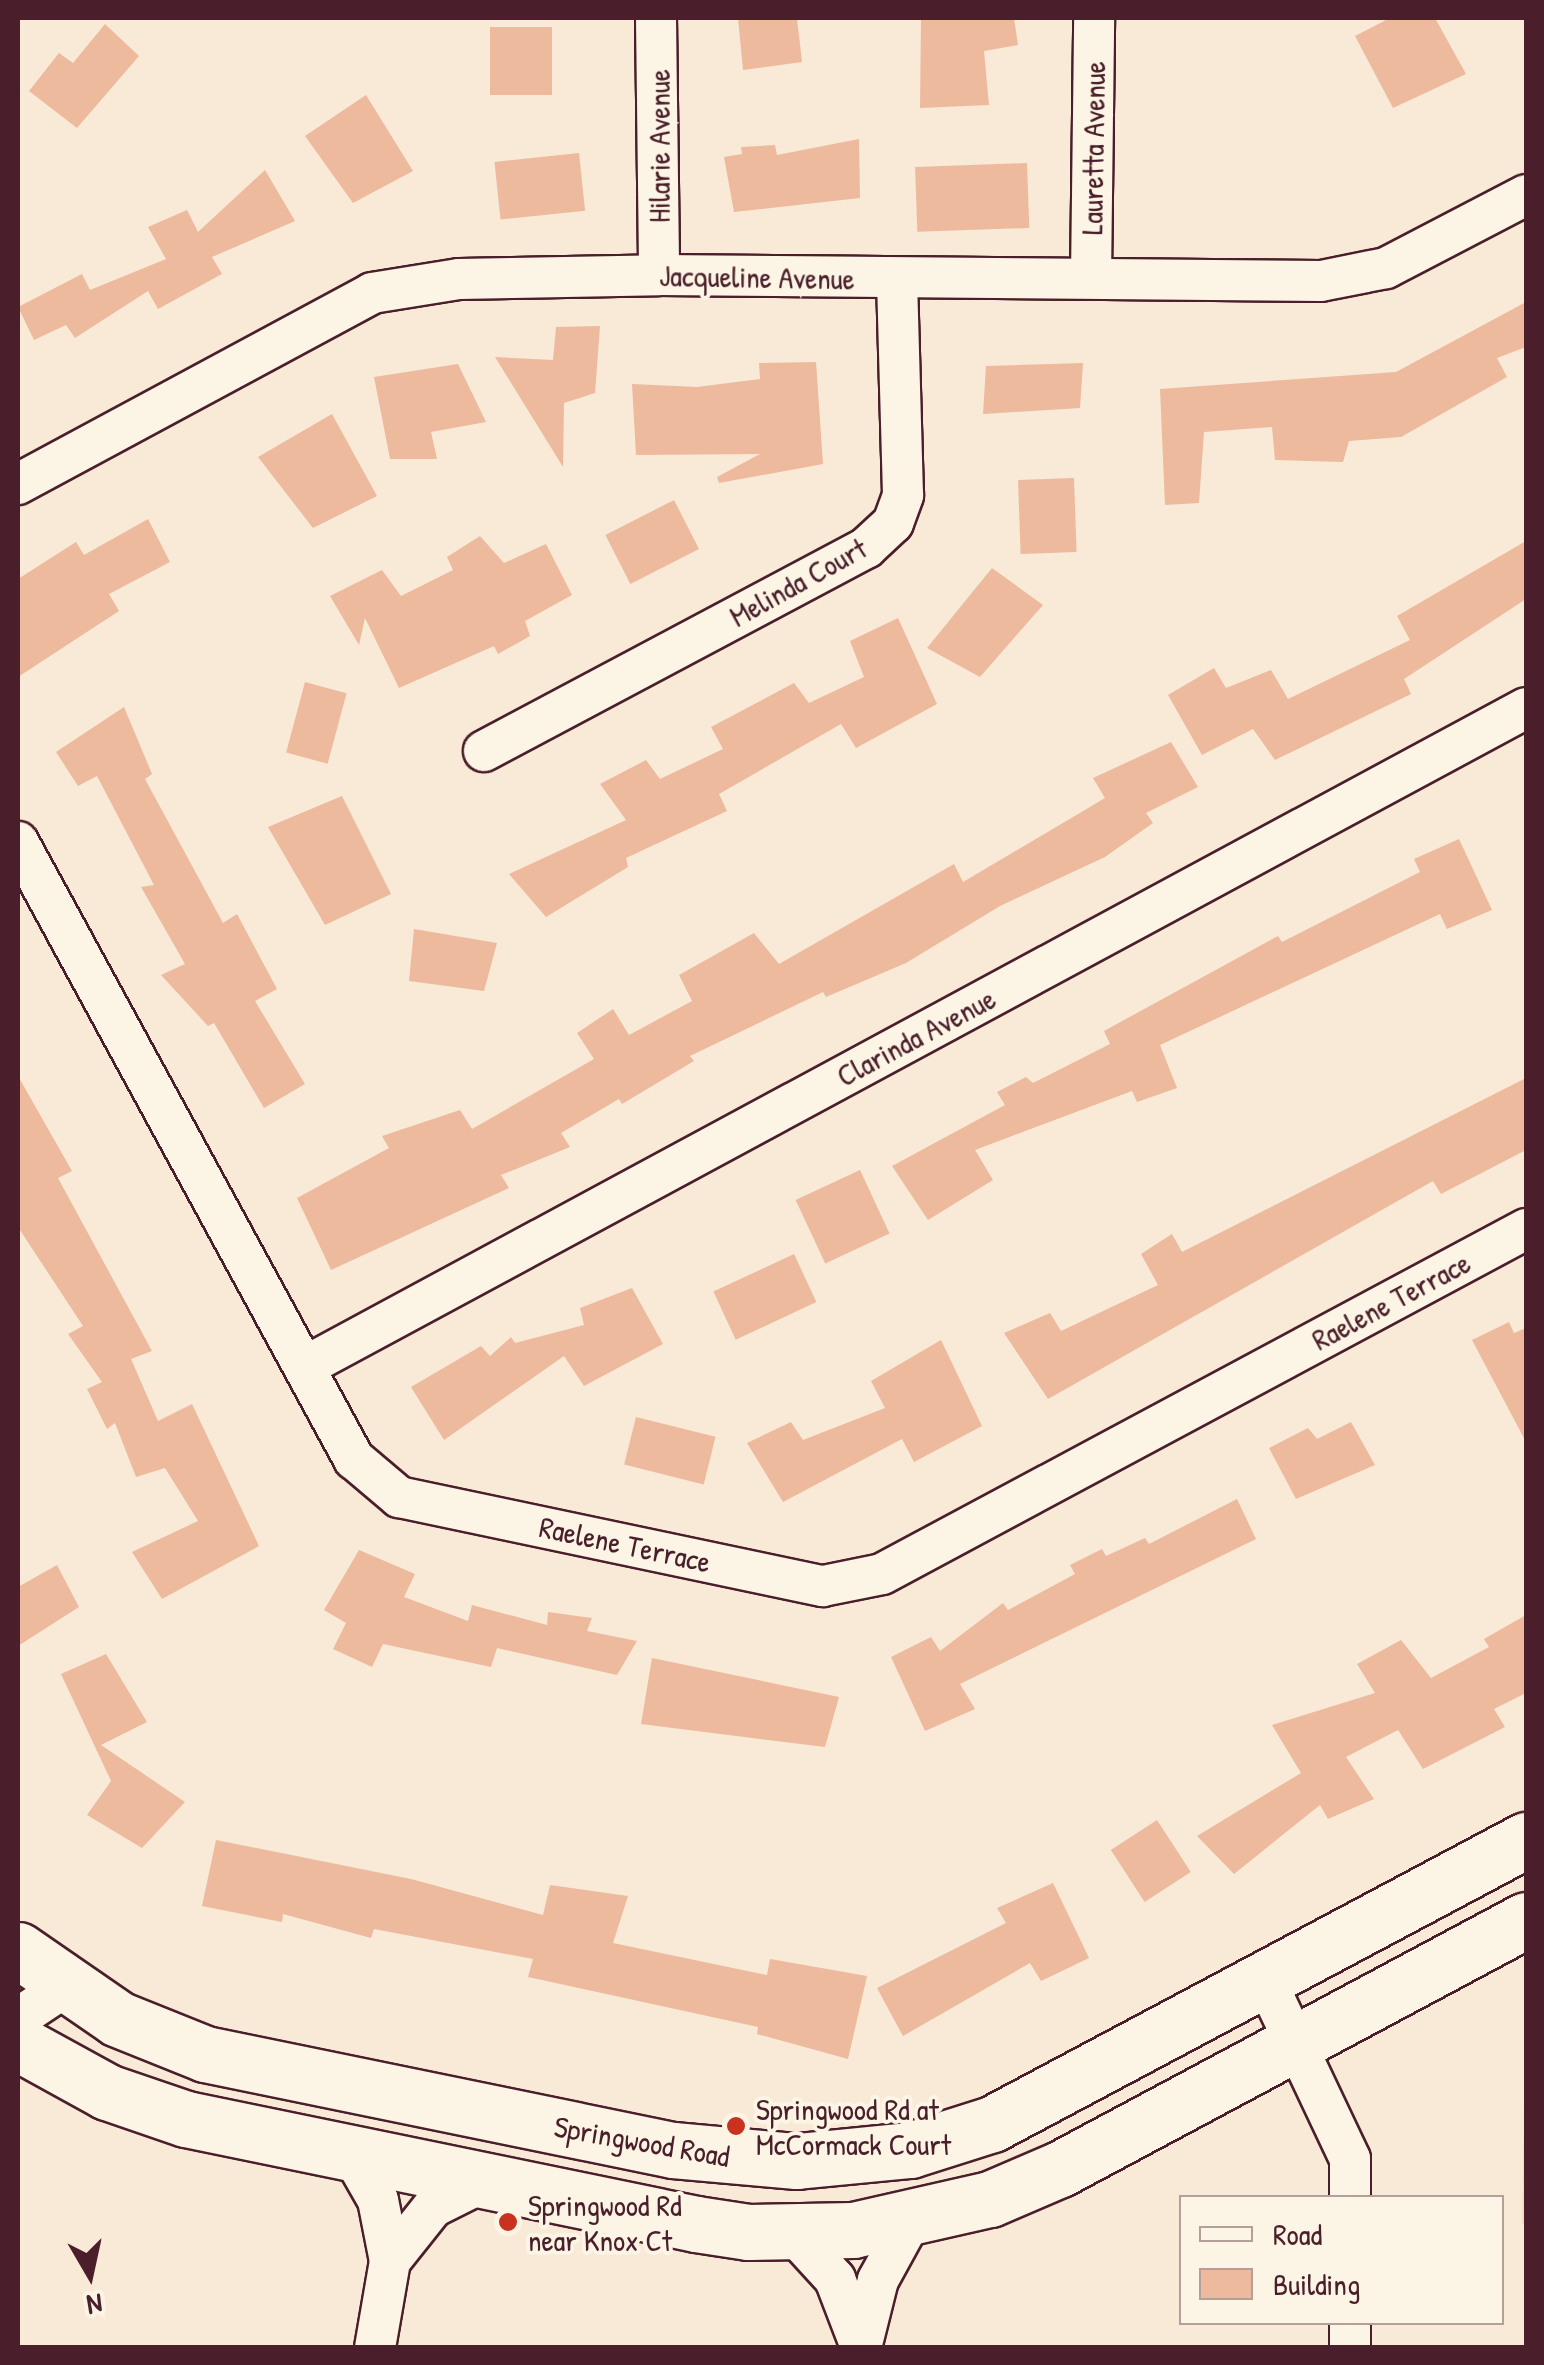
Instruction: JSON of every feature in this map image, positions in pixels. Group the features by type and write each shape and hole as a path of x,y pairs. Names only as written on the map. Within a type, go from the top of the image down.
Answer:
{"main road":[{"name":"Springwood Road","path":"18,1950 65,1987 118,2019 205,2054 673,2150 797,2161 910,2150 992,2124 1526,1840"},
{"path":"18,2043 107,2092 186,2119 696,2224 792,2232 912,2220 990,2199 1060,2170 1526,1920"}],"street":[{"name":"Hilarie Avenue","path":"656,18 659,274"},
{"name":"Lauretta Avenue","path":"1091,278 1094,18"},
{"name":"Jacqueline Avenue","path":"18,484 372,293 459,279 659,274 896,280 1322,281 1386,268 1526,195"},
{"name":"Melinda Court","path":"484,752 866,548 893,524 902,495 896,280"},
{"name":"Clarinda Avenue","path":"306,1366 1526,708"},
{"name":"Raelene Terrace","path":"18,842 354,1459 399,1496 823,1586 882,1574 1526,1229"},
{"path":"1266,1980 1350,2160 1350,2195"},
{"path":"18,2018 65,1987"},
{"path":"350,2151 378,2200 390,2261 375,2348"},
{"path":"390,2261 432,2207 485,2181"},
{"path":"861,2347 878,2280 912,2220"},
{"path":"792,2232 836,2279 861,2347"}],"shaded area":[{"path":"1526,1986 1526,2224 1522,2223"}],"building":[{"path":"738,18 797,18 802,62 743,70"},
{"path":"921,18 1014,18 1018,45 984,51 989,105 920,108"},
{"path":"1390,18 1435,18 1466,74 1393,108 1355,36"},
{"path":"105,24 139,56 77,128 29,91 59,53 73,63"},
{"path":"490,27 552,27 552,95 490,95"},
{"path":"366,95 413,171 353,203 305,136"},
{"path":"859,139 860,198 734,212 724,157 742,154 741,147 775,145 777,155"},
{"path":"579,153 585,211 501,220 494,162"},
{"path":"1027,163 1029,228 917,232 915,167"},
{"path":"265,170 295,221 212,257 222,274 158,309 148,291 75,338 66,325 34,340 18,307 82,274 90,290 166,259 148,227 187,210 198,232"},
{"path":"1526,302 1526,347 1497,358 1507,377 1401,437 1349,441 1343,462 1275,460 1272,427 1204,432 1199,503 1165,505 1160,389 1396,372"},
{"path":"600,326 595,393 564,403 563,467 495,357 553,360 556,327"},
{"path":"816,362 823,464 719,483 717,477 760,454 636,455 632,384 697,387 760,379 759,363"},
{"path":"1083,363 1080,408 983,414 986,366"},
{"path":"458,364 486,422 431,432 437,459 390,459 374,377"},
{"path":"332,414 377,496 313,528 258,457"},
{"path":"1074,478 1077,552 1021,554 1018,480"},
{"path":"674,500 699,549 630,584 605,535"},
{"path":"148,519 170,562 109,594 119,611 18,677 18,579 76,542 84,555"},
{"path":"480,536 504,563 546,544 572,595 525,621 530,636 498,654 494,646 399,688 365,618 359,645 330,596 382,570 401,596 453,570 447,557"},
{"path":"1526,541 1526,599 1404,679 1411,694 1275,760 1253,729 1202,755 1168,695 1214,668 1226,688 1271,670 1288,699 1410,640 1397,616"},
{"path":"992,568 1043,605 980,677 927,648"},
{"path":"898,618 937,704 856,748 841,724 719,794 727,811 626,858 628,867 546,917 509,874 626,820 600,784 646,760 660,779 723,749 711,727 794,683 809,703 864,677 850,641"},
{"path":"305,682 347,693 328,764 286,753"},
{"path":"124,707 152,774 145,779 223,923 237,914 277,989 255,1001 305,1084 264,1108 214,1023 208,1026 161,975 185,964 141,887 154,885 97,776 78,786 56,752"},
{"path":"1171,742 1198,787 1146,813 1153,823 1105,857 1000,906 906,963 826,997 823,992 690,1056 694,1061 622,1104 619,1099 561,1133 570,1147 501,1175 509,1188 331,1270 297,1198 389,1148 382,1136 460,1110 472,1129 594,1059 577,1033 613,1009 629,1035 692,1001 679,975 754,933 779,964 954,864 963,882 1105,798 1093,778"},
{"path":"342,796 391,894 325,925 268,827"},
{"path":"1459,839 1492,910 1447,929 1440,914 1160,1045 1177,1088 1137,1102 1132,1091 975,1150 993,1180 928,1220 892,1166 1005,1105 997,1092 1026,1077 1033,1083 1110,1044 1104,1031 1278,936 1282,942 1420,872 1414,859"},
{"path":"414,929 497,943 484,991 409,981"},
{"path":"18,1076 72,1171 58,1178 152,1351 131,1359 158,1421 192,1404 259,1546 162,1599 132,1552 198,1521 165,1468 136,1477 115,1423 107,1429 87,1389 102,1382 68,1334 83,1326 18,1227"},
{"path":"1526,1078 1526,1150 1441,1194 1433,1181 1048,1399 1004,1333 1050,1313 1061,1331 1158,1285 1141,1254 1172,1234 1182,1252"},
{"path":"860,1170 890,1233 825,1263 796,1200"},
{"path":"794,1254 816,1302 736,1340 713,1292"},
{"path":"632,1288 663,1344 584,1386 564,1356 444,1440 411,1387 481,1346 490,1356 511,1337 515,1343 584,1325 580,1308"},
{"path":"1509,1322 1514,1333 1526,1328 1526,1442 1472,1340"},
{"path":"941,1340 982,1426 914,1462 902,1439 783,1502 747,1443 791,1422 803,1440 885,1408 871,1381"},
{"path":"636,1417 716,1437 704,1484 624,1465"},
{"path":"1351,1422 1375,1465 1296,1499 1269,1448 1308,1428 1317,1439"},
{"path":"1237,1499 1256,1539 960,1684 975,1709 925,1731 891,1657 931,1637 940,1651 1003,1603 1008,1610 1075,1574 1070,1565 1102,1549 1106,1556 1145,1538 1149,1544"},
{"path":"359,1550 415,1574 404,1597 468,1621 472,1605 547,1625 548,1612 592,1618 587,1631 637,1641 617,1675 497,1648 491,1667 383,1644 372,1667 333,1649 346,1623 324,1610"},
{"path":"57,1565 79,1607 18,1646 18,1587"},
{"path":"1526,1615 1526,1693 1494,1709 1505,1727 1423,1769 1398,1730 1346,1757 1374,1799 1328,1819 1320,1805 1234,1874 1197,1836 1301,1773 1272,1725 1375,1693 1357,1664 1401,1640 1431,1678 1489,1647 1484,1639"},
{"path":"106,1654 147,1722 101,1745 185,1802 142,1848 87,1815 111,1781 61,1674"},
{"path":"652,1658 839,1697 825,1747 641,1724"},
{"path":"1157,1820 1191,1872 1145,1902 1111,1850"},
{"path":"216,1840 411,1879 543,1915 550,1885 628,1896 613,1943 767,1975 770,1959 867,1976 848,2059 757,2034 758,2027 528,1977 533,1959 374,1929 371,1938 283,1914 282,1922 202,1906"},
{"path":"1053,1883 1089,1958 1041,1981 1030,1963 903,2036 877,1988 1006,1923 997,1908"}],"place":[{"name":"Springwood Rd at McCormack Court","path":"736,2126"},
{"name":"Springwood Rd near Knox Ct","path":"508,2222"}]}
